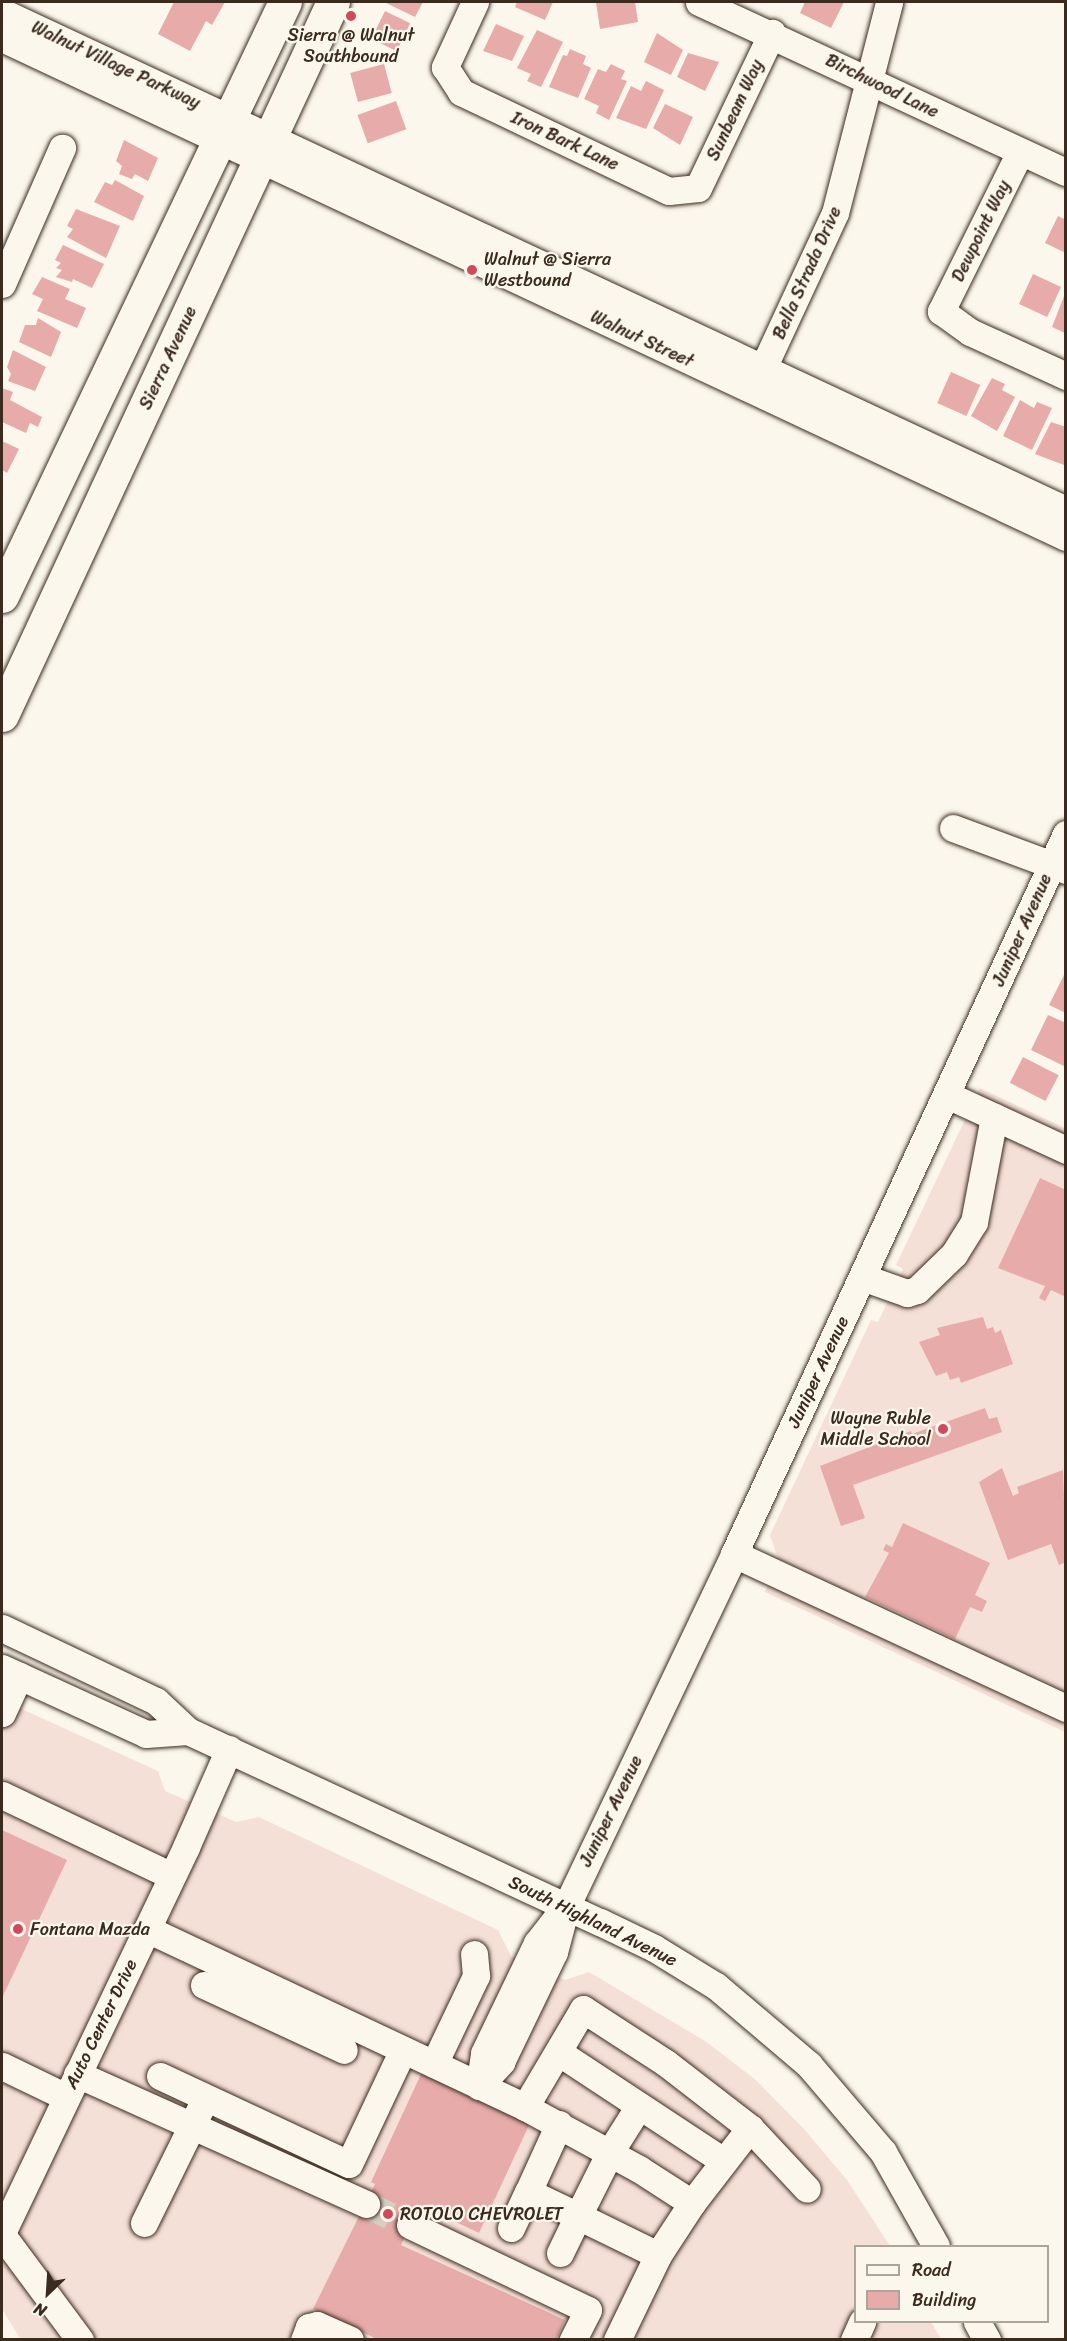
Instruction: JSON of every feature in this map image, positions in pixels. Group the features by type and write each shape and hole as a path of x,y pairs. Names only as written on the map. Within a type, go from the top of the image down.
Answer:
{"main road":[{"path":"2,596 285,2"},
{"name":"Sierra Avenue","path":"2,715 333,2"}],"street":[{"name":"Iron Bark Lane","path":"475,2 445,67 461,92 669,191 698,188"},
{"name":"Birchwood Lane","path":"699,2 772,33 1065,172"},
{"name":"Bella Strada Drive","path":"763,368 836,213 889,2"},
{"name":"Walnut Village Parkway","path":"2,12 224,129"},
{"name":"Sunbeam Way","path":"698,188 772,33"},
{"name":"Walnut Village Parkway","path":"2,38 224,129"},
{"name":"Walnut Street","path":"224,129 763,368 1065,510"},
{"path":"2,284 62,148"},
{"name":"Walnut Street","path":"265,148 1065,537"},
{"name":"Dewpoint Way","path":"1020,152 942,310 970,332 1065,376"},
{"path":"953,828 1059,867"},
{"name":"Juniper Avenue","path":"479,2086 501,2062 554,1952 566,1907 948,1095 1059,867 1065,834"},
{"path":"948,1095 1065,1150"},
{"path":"862,1277 907,1293 917,1290 954,1254 974,1222 1004,1121"},
{"path":"734,1554 1065,1708"},
{"name":"South Highland Avenue","path":"2,1628 156,1701 188,1731 654,1948 716,1986 809,2065 883,2152 935,2245"},
{"path":"2,1713 10,1672"},
{"name":"South Highland Avenue","path":"10,1672 146,1734 188,1731"},
{"name":"Auto Center Drive","path":"80,2340 2,2234 172,1876 229,1749"},
{"path":"2,1794 172,1876"},
{"path":"147,1929 299,2015 344,2050"},
{"path":"434,2064 476,1976 474,1954"},
{"path":"204,1985 403,2050 559,2124 610,2152 692,2203"},
{"path":"525,2107 583,2009 666,2063 750,2127 807,2189"},
{"path":"160,2076 349,2164 403,2050"},
{"path":"558,2052 723,2161"},
{"path":"2,2066 71,2085 191,2125 366,2204"},
{"path":"144,2223 206,2097"},
{"path":"560,2253 610,2152 639,2106"},
{"path":"511,2228 559,2124"},
{"path":"617,2340 658,2255 692,2203 750,2127"},
{"path":"528,2192 658,2255"},
{"path":"410,2225 588,2310 573,2340"},
{"path":"854,2340 862,2323"},
{"path":"978,2323 987,2340"},
{"path":"304,2340 309,2327 317,2325 350,2340"}],"shaded area":[{"name":"Wayne Ruble Middle School","path":"980,1088 1065,1128 1065,1732 765,1592 779,1562 770,1535 871,1320 878,1322 903,1269 896,1265"},
{"path":"2,1700 158,1771 165,1791 236,1822 259,1817 498,1930 511,1956 565,1980 589,1972 705,2041 756,2080 804,2129 847,2180 889,2245 854,2245 854,2323 932,2323 941,2339 21,2340 2,2309"}],"building":[{"path":"174,2 225,2 212,25 206,21 190,51 158,34"},
{"path":"384,2 423,2 415,17"},
{"path":"517,2 553,2 545,20 515,7"},
{"path":"596,2 635,2 638,22 600,29"},
{"path":"805,2 844,2 831,28 800,13"},
{"path":"385,11 410,23 397,51 371,39"},
{"path":"496,24 524,36 512,61 483,51"},
{"path":"537,30 563,42 541,87 527,81 531,74 517,68"},
{"path":"657,33 683,50 671,75 644,62"},
{"path":"570,49 586,56 583,64 591,68 578,98 549,87 563,55 567,56"},
{"path":"688,53 719,62 705,91 677,77"},
{"path":"384,64 392,93 358,102 350,73"},
{"path":"611,64 625,71 621,79 627,81 609,120 596,113 599,106 584,99 598,69 606,72"},
{"path":"646,81 664,90 646,129 616,118 631,86 641,91"},
{"path":"396,101 406,129 368,143 357,115"},
{"path":"665,104 693,117 680,145 653,128"},
{"path":"124,140 158,158 148,181 135,174 132,179 119,174 122,166 116,161"},
{"path":"115,180 144,196 133,221 94,202 105,182 112,185"},
{"path":"76,209 120,226 106,258 67,237 73,229 67,226"},
{"path":"1058,216 1066,220 1066,253 1045,243"},
{"path":"63,245 104,264 92,288 73,279 72,282 56,277 62,270 56,268 61,263 55,260"},
{"path":"1033,274 1061,287 1047,317 1019,304"},
{"path":"42,277 70,289 65,299 86,308 77,328 37,311 43,299 32,294"},
{"path":"1066,291 1066,331 1065,333 1052,327"},
{"path":"38,318 61,332 51,357 19,342 25,325 36,325"},
{"path":"13,350 46,367 35,391 8,381 11,374 7,367"},
{"path":"951,372 980,385 966,416 937,403"},
{"path":"992,378 1005,384 1002,390 1015,397 997,431 971,416"},
{"path":"2,388 13,392 10,400 42,417 38,427 30,423 26,433 2,422"},
{"path":"1020,400 1034,408 1037,402 1052,408 1032,450 1003,436"},
{"path":"1051,422 1066,427 1064,465 1035,454"},
{"path":"2,441 19,449 7,473 2,470"},
{"path":"1066,971 1066,1013 1049,1005"},
{"path":"1048,1015 1066,1023 1066,1067 1031,1050"},
{"path":"1023,1057 1059,1075 1045,1101 1010,1083"},
{"path":"1040,1178 1066,1190 1066,1297 1051,1290 1045,1301 1039,1298 1045,1286 998,1268"},
{"path":"983,1317 987,1329 993,1327 995,1333 1001,1330 1013,1364 961,1383 959,1377 950,1380 947,1372 936,1376 919,1342 940,1335 937,1328"},
{"path":"985,1408 989,1419 997,1417 1002,1432 853,1485 865,1518 841,1526 820,1466 911,1431 912,1434"},
{"path":"1002,1468 1013,1496 1019,1493 1017,1487 1063,1470 1066,1562 1059,1565 1051,1544 1008,1560 979,1482"},
{"path":"903,1523 990,1563 975,1595 987,1601 982,1612 970,1607 955,1639 865,1597 889,1553 883,1550 886,1544 892,1547"},
{"name":"Fontana Mazda","path":"2,1830 67,1860 2,1998"},
{"name":"ROTOLO CHEVROLET","path":"422,2072 530,2123 479,2233 420,2205 401,2245 565,2320 556,2340 379,2340 313,2309 375,2184 371,2182"}],"tunnel":[{"path":"366,2204 410,2225"}],"place":[{"name":"Sierra @ Walnut Southbound","path":"351,16"},
{"name":"Walnut @ Sierra Westbound","path":"472,270"},
{"name":"Wayne Ruble Middle School","path":"943,1429"},
{"name":"Fontana Mazda","path":"18,1929"},
{"name":"ROTOLO CHEVROLET","path":"388,2214"}]}
